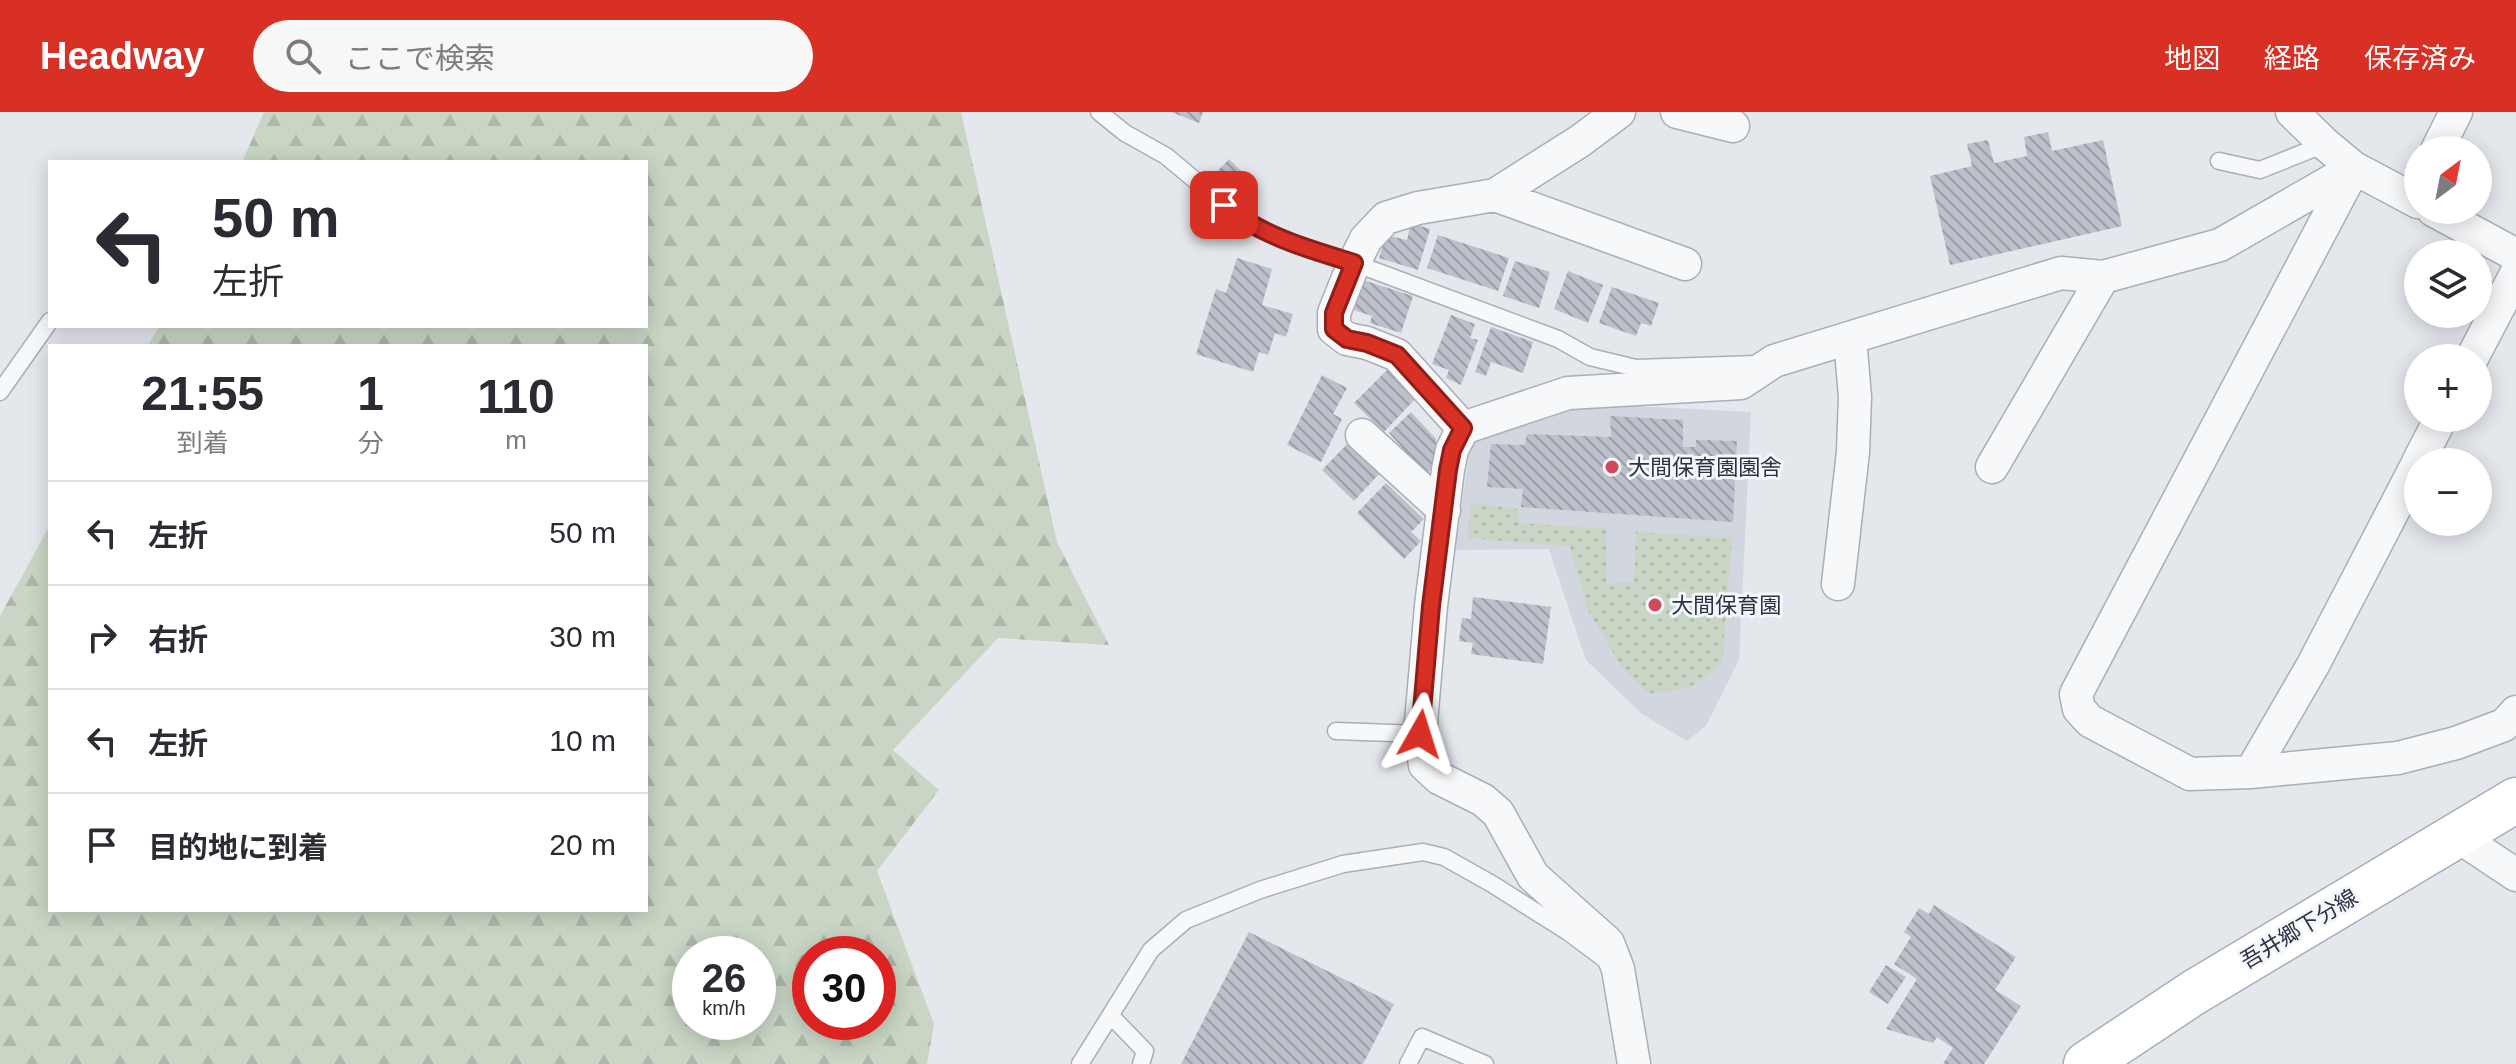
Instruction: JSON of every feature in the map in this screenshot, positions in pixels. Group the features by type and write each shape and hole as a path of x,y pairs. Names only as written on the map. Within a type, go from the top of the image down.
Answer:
{"main road":[{"name":"吾井郷下分線","path":"2086,1064 2193,993 2516,800"}],"street":[{"path":"1463,428 1397,355 1347,339 1334,329 1334,313 1354,263 1366,239 1386,218 1418,208 1495,195 1580,141 1619,112"},
{"path":"1677,112 1733,126"},
{"path":"2292,112 2354,168 2404,192"},
{"path":"2444,136 2456,112"},
{"path":"1634,1064 1618,969 1608,943 1533,876 1498,813 1483,800 1439,778 1425,765 1420,734 1431,606 1452,450 1463,428 1568,393 1741,383 1774,361 2061,273 2103,277 2220,245 2354,168"},
{"path":"2354,168 2076,694 2079,709 2090,721 2190,774 2251,772 2398,758 2456,743 2504,725 2516,712"},
{"path":"1495,195 1685,264"},
{"path":"2462,224 2516,255"},
{"path":"2479,344 2516,274"},
{"path":"1992,467 2103,277"},
{"path":"1838,584 1853,452 1855,397 1850,338"},
{"path":"1362,435 1444,510"},
{"path":"2251,772 2313,665 2404,489"},
{"path":"2456,835 2516,875"}],"lane":[{"path":"1099,112 1125,133 1166,156 1245,222 1298,245 1558,339 1590,357 1636,368 1743,366 1774,361"},
{"path":"2219,161 2260,170 2325,144"},
{"path":"0,392 48,324"},
{"path":"1336,731 1420,734"},
{"path":"1080,1064 1151,950 1186,920 1260,890 1343,864 1423,852 1444,857 1568,932 1618,969"},
{"path":"1111,1016 1145,1051 1141,1064"},
{"path":"1408,1064 1422,1037 1485,1064"}],"shaded area":[{"name":"大間保育園","path":"1574,403 1751,412 1739,660 1706,726 1687,741 1642,714 1586,660 1549,549 1455,550 1471,442"}],"green space":[{"path":"264,112 961,112 1057,542 1109,645 998,638 893,750 939,790 877,871 934,1024 927,1064 0,1064 0,616 48,529 48,912 648,912 648,344 149,344 158,328 648,328 648,160 243,160"},
{"path":"1471,503 1518,509 1519,523 1606,529 1606,584 1634,582 1636,532 1732,538 1722,665 1690,687 1648,694 1623,669 1588,610 1570,546 1468,538"}],"building":[{"path":"1171,112 1203,112 1199,123"},
{"path":"2048,132 2052,151 2103,140 2122,226 1950,265 1930,176 1972,166 1967,144 1988,140 1994,163 2027,156 2024,137"},
{"path":"1229,159 1250,180 1235,196 1213,176"},
{"path":"1411,223 1430,229 1418,270 1379,258 1386,235 1407,240"},
{"path":"1438,235 1509,258 1498,291 1427,268"},
{"path":"1237,258 1272,269 1262,305 1293,314 1286,337 1275,333 1268,355 1259,352 1253,372 1196,354 1216,289 1226,293"},
{"path":"1515,261 1550,272 1539,308 1503,296"},
{"path":"1568,271 1603,285 1588,323 1554,309"},
{"path":"1363,280 1413,296 1401,333 1370,323 1372,316 1354,310"},
{"path":"1612,287 1659,303 1651,326 1641,323 1636,336 1599,323"},
{"path":"1451,315 1475,324 1470,338 1478,340 1461,385 1446,378 1449,370 1432,364"},
{"path":"1491,327 1533,342 1523,373 1491,362 1486,376 1475,372"},
{"path":"1387,370 1416,398 1384,432 1354,403"},
{"path":"1322,375 1347,388 1333,414 1342,419 1321,462 1287,445"},
{"path":"1411,412 1436,439 1438,463 1426,474 1389,433"},
{"name":"大間保育園園舎","path":"1610,416 1683,420 1683,447 1696,447 1696,440 1737,441 1733,522 1521,507 1523,489 1487,487 1491,444 1525,445 1527,434 1611,437"},
{"path":"1348,443 1380,473 1354,501 1322,470"},
{"path":"1386,483 1424,519 1411,532 1421,541 1404,559 1357,513"},
{"path":"1473,597 1551,607 1543,664 1471,654 1473,643 1459,641 1462,618 1471,619"},
{"path":"1934,905 2016,957 1995,990 2021,1006 1984,1064 1943,1064 1953,1048 1937,1037 1933,1043 1886,1029 1917,979 1894,964 1911,937 1904,932 1919,908 1929,914"},
{"path":"1249,932 1394,1004 1363,1064 1181,1064"},
{"path":"1886,965 1906,977 1888,1004 1869,992"}],"place":[{"name":"大間保育園園舎","path":"1612,467"},
{"name":"大間保育園","path":"1655,605"}],"route":[{"path":"1224,205 1245,222 1298,245 1354,263 1334,313 1334,329 1347,339 1397,355 1463,428 1452,450 1448,470 1431,606 1420,734"}]}
